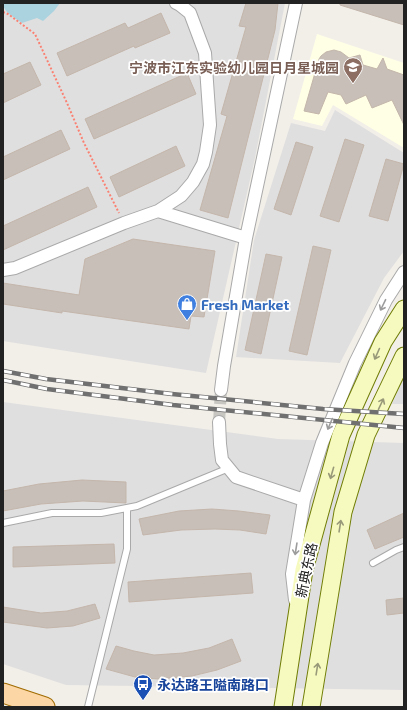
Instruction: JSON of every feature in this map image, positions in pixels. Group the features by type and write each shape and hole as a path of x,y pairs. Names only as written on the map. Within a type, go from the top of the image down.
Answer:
{"main road":[{"name":"新典东路","path":"283,707 304,570 341,435 383,342 404,309"},
{"path":"310,707 343,512 366,435 404,356"},
{"path":"3,693 45,707"}],"street":[{"path":"3,270 15,268 124,223 158,211 181,196 193,182 203,164 210,125 205,54 190,14 176,3"},
{"path":"220,390 246,238 296,3"},
{"path":"158,211 246,238"},
{"path":"297,619 292,574 304,500 322,443 355,363 386,300 404,272"},
{"path":"219,422 222,460 236,477 304,500"}],"lane":[{"path":"3,524 52,513 101,513 137,506 229,468"},
{"path":"88,707 127,549 127,508"},
{"path":"373,563 404,547"}],"path":[{"path":"3,12 35,34 68,103 84,143 124,223"}],"shaded area":[{"path":"3,3 285,3 255,158 206,373 3,341"},
{"name":"宁波市江东实验幼儿园日月星城园","path":"317,34 404,63 404,148 333,105 322,126 293,119"},
{"path":"335,110 404,153 404,251 384,278 340,363 236,357 254,240 291,123 325,131"},
{"path":"404,377 404,404 392,404"},
{"path":"3,402 278,439 404,443 404,690 66,685 3,664"}],"water":[{"path":"3,3 60,3 43,21 37,18 22,23 7,12"}],"building":[{"path":"246,3 278,3 275,30 228,218 200,210 227,116 221,114 246,27 239,26"},
{"path":"340,3 404,3 404,25 340,5"},
{"path":"161,13 170,33 135,48 134,46 67,76 57,53 125,23 128,28"},
{"path":"334,50 341,52 349,58 360,55 363,65 377,69 383,58 387,69 404,75 404,125 392,100 372,108 366,95 346,104 341,95 328,92 319,114 304,111 319,59 326,52"},
{"path":"30,62 41,85 3,103 3,74"},
{"path":"187,73 196,94 94,139 85,119"},
{"path":"61,130 70,149 3,180 3,157"},
{"path":"345,139 364,145 339,222 320,216"},
{"path":"296,142 313,147 291,215 274,209"},
{"path":"176,146 185,166 119,197 110,177"},
{"path":"386,159 404,164 388,221 369,216"},
{"path":"88,187 97,207 3,250 3,226"},
{"path":"133,239 215,251 204,317 191,316 189,329 3,304 3,283 79,295 85,259"},
{"path":"313,246 331,250 307,355 289,351"},
{"path":"266,254 282,257 261,354 245,350"},
{"path":"82,480 126,482 126,503 83,501 41,504 3,511 3,491 39,484"},
{"path":"212,509 270,515 266,534 240,530 215,529 181,530 143,535 139,519 179,511"},
{"path":"404,513 404,537 375,549 367,530"},
{"path":"114,544 115,563 13,567 13,547"},
{"path":"251,573 253,593 129,602 128,582"},
{"path":"404,598 404,613 387,615 386,600"},
{"path":"95,604 100,618 73,626 47,628 3,622 3,607 41,613 67,611"},
{"path":"232,639 241,661 217,670 192,676 158,679 135,677 106,669 116,646 154,655 183,653 209,648"}],"tunnel":[{"path":"219,422 221,390"}],"railway":[{"path":"3,371 46,379 172,394 323,409 404,414"},
{"path":"3,380 47,389 173,405 404,428"}],"place":[{"name":"宁波市江东实验幼儿园日月星城园","path":"353,84"},
{"name":"Fresh Market","path":"187,321"},
{"name":"永达路王隘南路口","path":"143,701"}]}
